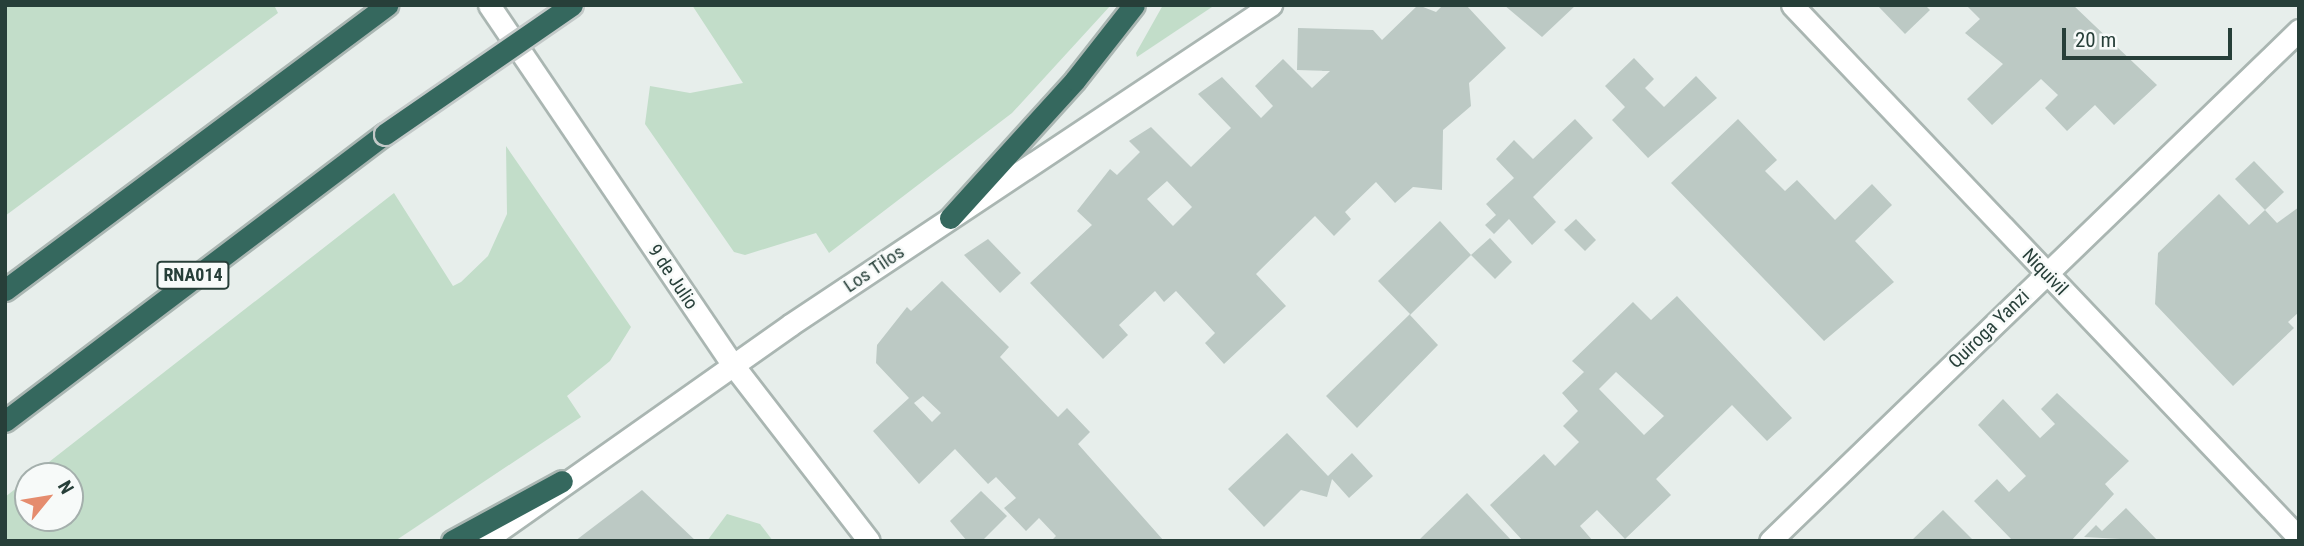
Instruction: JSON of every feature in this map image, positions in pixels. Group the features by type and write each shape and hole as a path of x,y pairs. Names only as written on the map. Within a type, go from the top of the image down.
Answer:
{"highway":[{"path":"5,290 387,5"},
{"name":"RNA014","path":"5,421 385,134 572,5"},
{"path":"950,218 1076,80 1134,5"},
{"path":"452,541 562,481"}],"street":[{"name":"9 de Julio","path":"489,5 733,365 869,541"},
{"name":"Los Tilos","path":"484,541 562,481 1270,5"},
{"name":"Niquivil","path":"1792,5 2299,538"},
{"name":"Quiroga Yanzi","path":"1770,541 2299,30"}],"green space":[{"path":"5,5 274,5 278,13 5,216"},
{"path":"692,5 1111,5 1012,113 829,253 816,233 745,255 734,252 645,124 650,86 690,93 743,83"},
{"path":"1163,5 1215,5 1137,57 1136,53"},
{"path":"506,146 631,327 610,361 567,396 581,417 395,541 5,541 5,497 14,490 14,532 84,532 84,462 49,462 394,193 453,286 461,282 488,256 507,214"},
{"path":"727,514 760,524 773,541 707,541"}],"building":[{"path":"1418,5 1436,12 1443,5 1466,5 1506,48 1469,83 1471,106 1443,130 1442,190 1413,187 1395,203 1376,182 1345,212 1351,219 1334,236 1315,216 1256,274 1286,306 1224,364 1205,343 1215,333 1176,291 1164,302 1155,291 1119,325 1128,335 1103,359 1030,283 1092,225 1077,211 1110,169 1117,175 1140,152 1129,141 1151,127 1191,167 1231,128 1198,94 1222,77 1261,118 1273,106 1255,86 1283,59 1312,88 1330,71 1297,70 1298,28 1373,30 1382,40","holes":["1167,181 1192,207 1173,226 1147,199"]},
{"path":"1504,5 1576,5 1542,37"},
{"path":"1877,5 1925,5 1930,10 1905,34"},
{"path":"1966,5 2073,5 2157,85 2114,125 2095,105 2067,131 2045,108 2058,95 2041,79 1992,125 1967,99 2003,64 1965,33 1980,19"},
{"path":"1634,58 1654,79 1645,88 1664,107 1696,76 1717,98 1648,158 1612,120 1625,107 1605,86"},
{"path":"1575,119 1593,138 1533,197 1556,222 1532,245 1509,219 1494,234 1485,225 1496,215 1486,204 1514,178 1496,159 1514,140 1533,159"},
{"path":"1738,119 1777,160 1765,171 1785,191 1797,180 1835,220 1872,184 1892,205 1855,241 1894,282 1824,341 1671,183"},
{"path":"2254,161 2284,192 2265,210 2235,179"},
{"path":"2219,194 2249,225 2265,210 2277,223 2299,207 2299,312 2288,322 2294,328 2233,386 2155,304 2158,253"},
{"path":"1576,219 1596,240 1585,251 1564,230"},
{"path":"1440,221 1471,255 1410,315 1438,345 1357,428 1326,396 1410,314 1378,281"},
{"path":"1490,238 1512,262 1495,279 1471,255"},
{"path":"988,239 1021,273 1000,293 964,255"},
{"path":"942,281 1009,347 1000,357 1058,417 1067,408 1090,432 1078,444 1164,541 1051,541 1056,536 1039,518 1026,531 1004,508 1016,498 996,477 988,484 955,449 919,484 873,431 909,398 876,363 877,345 907,307 911,311","holes":["923,396 941,413 932,422 914,403"]},
{"path":"1677,296 1792,418 1767,441 1732,405 1656,479 1671,495 1625,539 1597,510 1580,526 1593,541 1523,541 1490,505 1544,454 1555,466 1579,442 1563,426 1578,411 1562,393 1584,372 1572,361 1633,302 1651,320","holes":["1616,372 1664,416 1644,435 1599,389"]},
{"path":"2057,393 2129,461 2105,484 2114,494 2071,541 2013,541 1974,501 1997,479 2009,492 2026,476 1978,425 2003,399 2040,438 2055,424 2041,409"},
{"path":"1287,433 1328,476 1352,453 1373,476 1349,498 1332,479 1327,497 1301,490 1264,527 1228,489"},
{"path":"642,490 696,541 575,541"},
{"path":"981,491 1007,516 982,541 967,541 950,521"},
{"path":"1467,493 1512,541 1418,541"},
{"path":"2126,508 2158,541 2084,537 2096,525 2102,531"},
{"path":"1943,510 1974,541 1911,541"}]}
